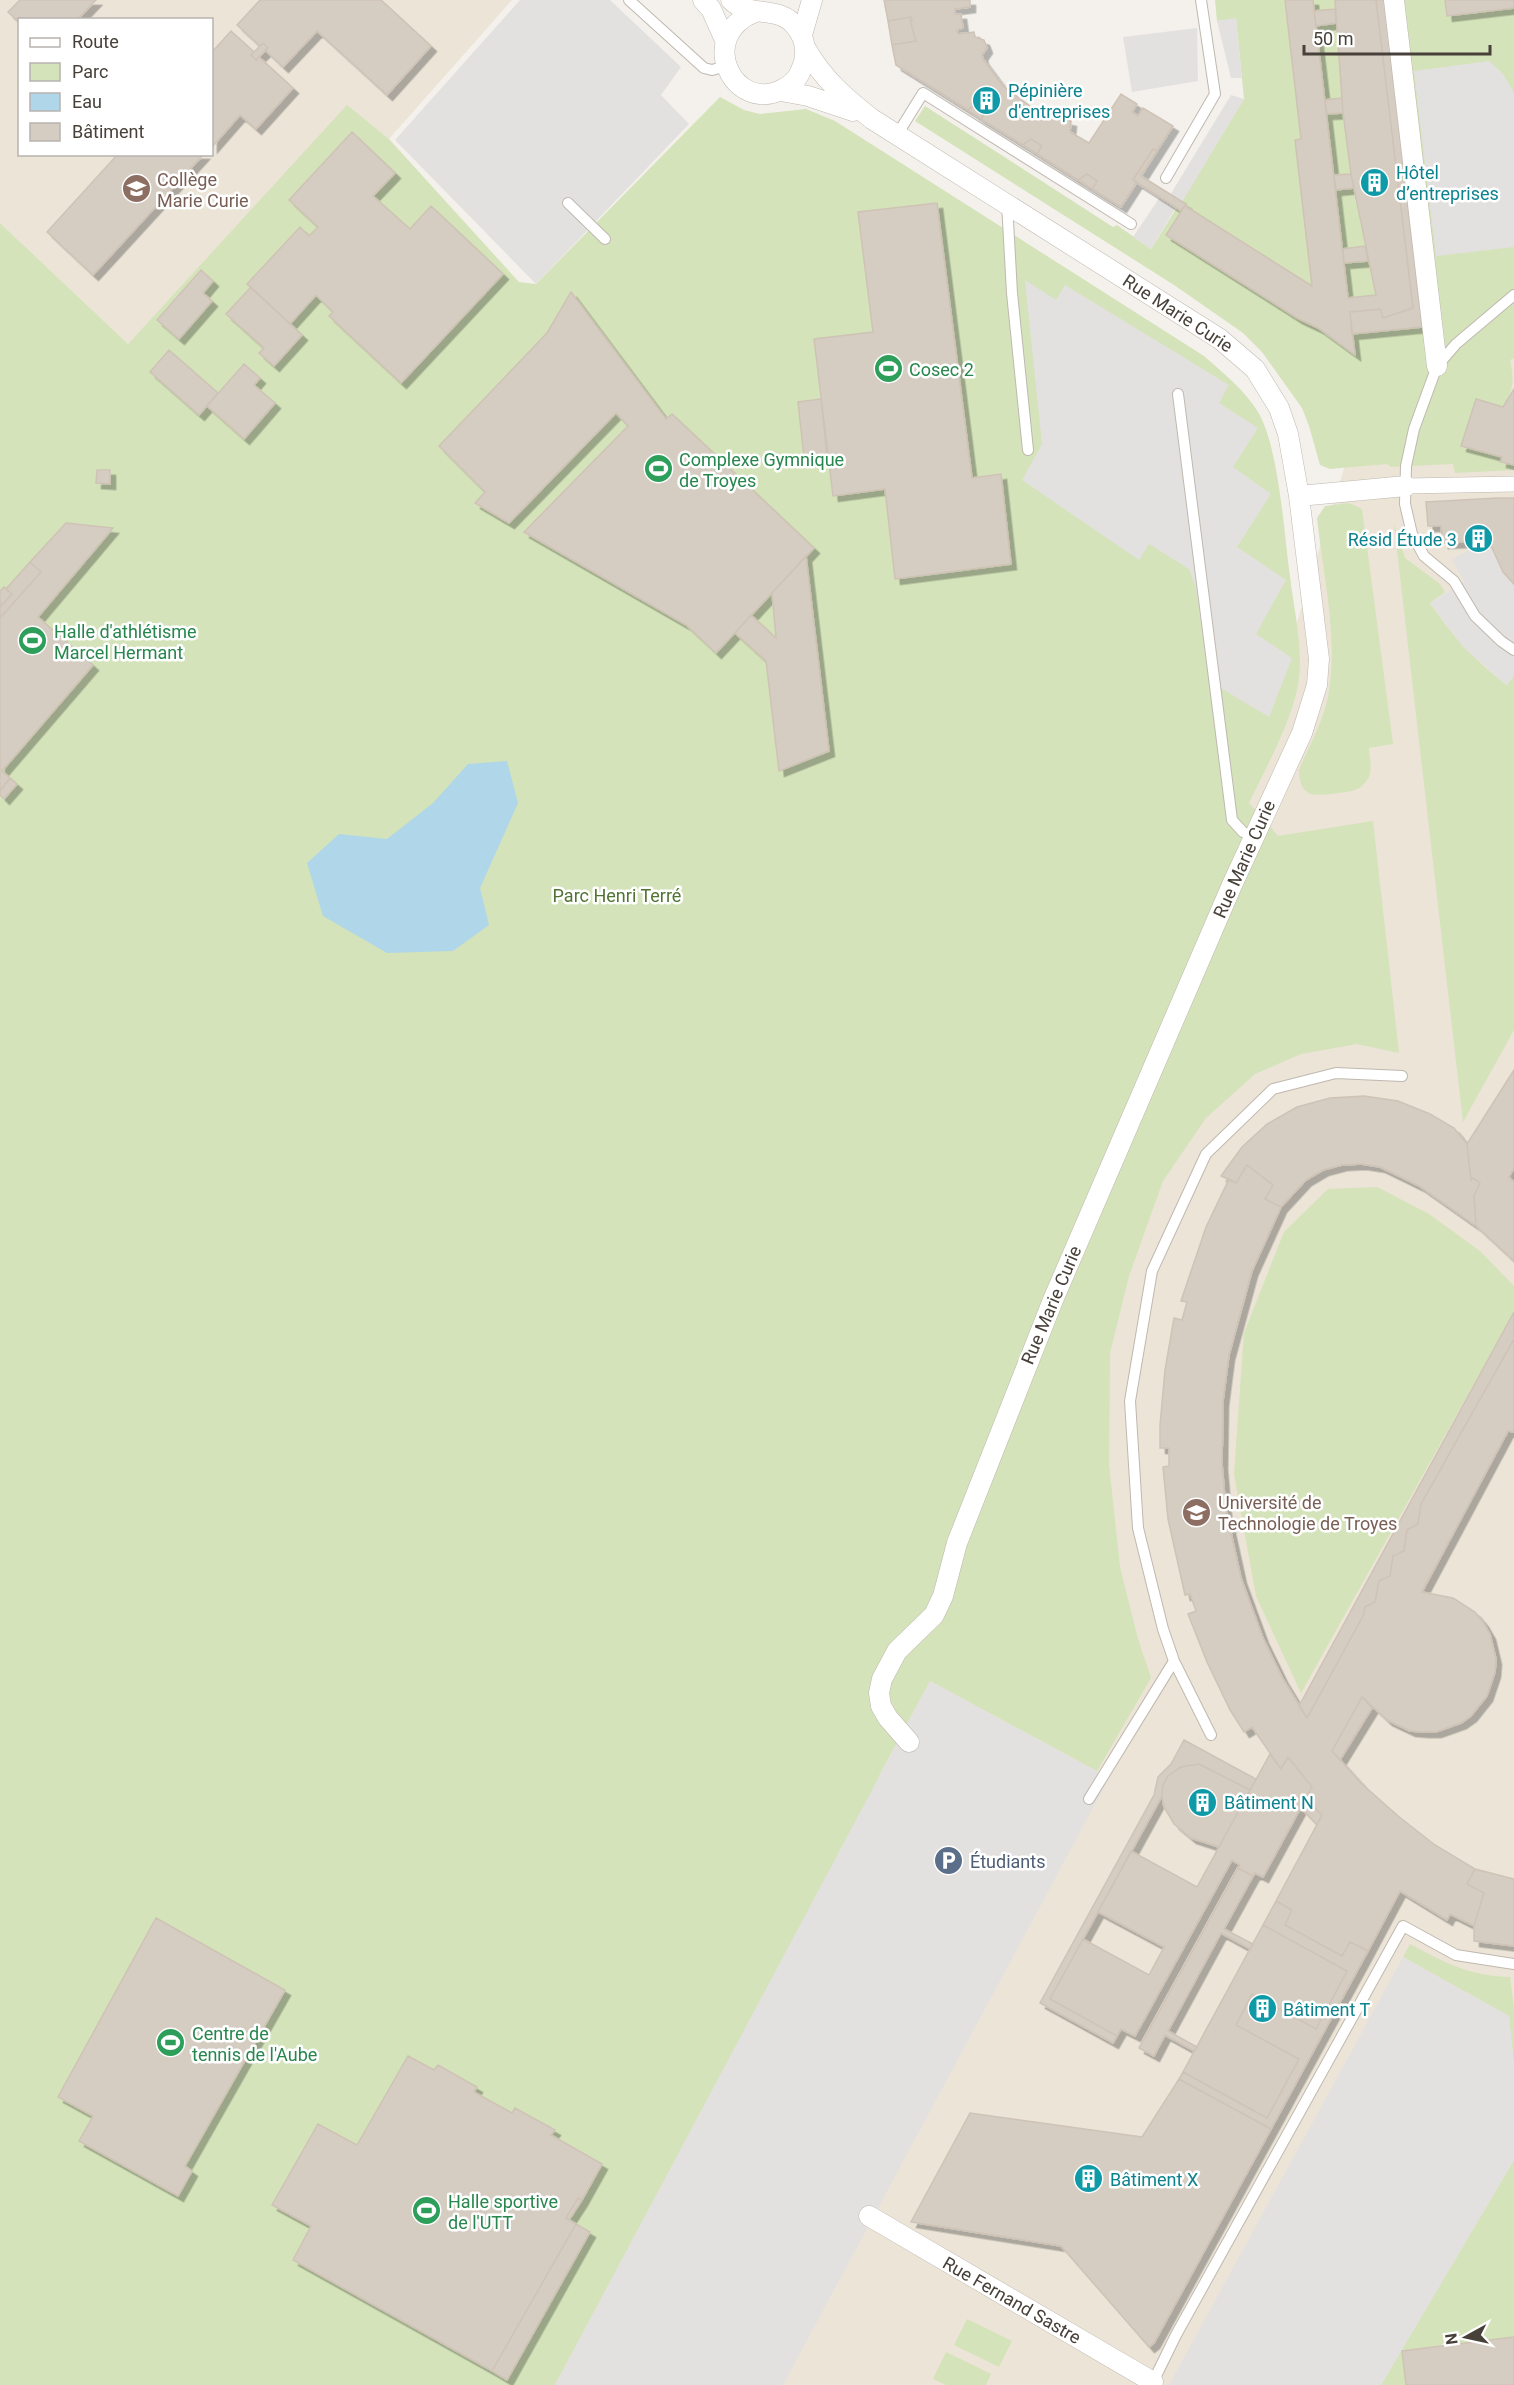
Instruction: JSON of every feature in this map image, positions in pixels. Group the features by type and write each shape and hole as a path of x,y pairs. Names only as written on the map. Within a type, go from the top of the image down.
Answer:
{"street":[{"path":"703,0 711,9 725,40"},
{"path":"731,0 765,8 787,18 804,42"},
{"path":"765,8 737,22 725,40 723,53 732,78 742,87 754,93 768,94 780,91 792,84 800,74 805,62 804,42 812,0"},
{"path":"1394,0 1437,366"},
{"name":"Rue Marie Curie","path":"804,42 827,81 872,119 1007,202 1220,339 1255,369 1279,408 1288,434 1299,496 1319,660 1317,684 1302,733 1102,1183 1023,1373 957,1543 943,1596 934,1615 897,1650 882,1678 879,1693 881,1706 888,1718 909,1742"},
{"name":"Rue Marie Curie","path":"780,91 808,96 872,119"},
{"path":"1299,496 1406,486 1514,484"},
{"name":"Rue Fernand Sastre","path":"868,2216 1152,2384"}],"lane":[{"path":"629,0 704,68 712,70 726,66"},
{"path":"1166,178 1215,94 1201,0"},
{"path":"897,135 922,93 1131,224"},
{"path":"1007,202 1012,293 1028,450"},
{"path":"568,203 605,239"},
{"path":"1514,295 1456,344 1437,366 1414,429 1406,466 1407,520 1417,546 1424,556 1454,581 1475,616 1514,650"},
{"path":"1178,394 1233,820 1243,832 1254,837"},
{"path":"1210,1735 1174,1661 1163,1629 1138,1528 1130,1401 1152,1271 1206,1154 1273,1089 1336,1073 1402,1076"},
{"path":"1089,1799 1174,1661"},
{"path":"1152,2384 1176,2335 1403,1926 1456,1955 1514,1964"}],"shaded area":[{"name":"Collège Marie Curie","path":"0,0 512,0 389,139 347,106 128,344 0,223"},
{"path":"520,0 610,0 681,67 661,95 689,124 536,284 395,140"},
{"path":"1236,18 1242,78 1231,78 1217,21"},
{"path":"1197,28 1198,81 1132,92 1123,37"},
{"path":"1489,61 1503,74 1514,93 1514,247 1436,256 1414,71"},
{"path":"1231,95 1244,99 1182,202 1170,195"},
{"path":"1160,197 1176,207 1151,249 1133,237"},
{"path":"1514,272 1514,2385 549,2385 1257,753 1357,426"},
{"path":"1025,280 1056,300 1065,285 1229,385 1219,403 1258,428 1233,467 1271,494 1237,547 1286,580 1256,634 1292,658 1269,717 1209,681 1196,588 1189,569 1149,544 1139,560 1022,480 1042,444"},
{"path":"1489,541 1503,572 1514,584 1514,675 1507,685 1464,648 1430,603 1464,582 1452,559"},
{"path":"930,1681 1109,1778 783,2385 555,2385"},
{"path":"1403,1957 1509,2016 1514,2066 1514,2160 1381,2385 1169,2385"}],"green space":[{"path":"1215,0 1514,0 1514,358 1510,360 1512,384 1503,407 1476,400 1461,445 1502,457 1501,462 1514,465 1514,470 1455,473 1453,464 1391,467 1387,464 1330,469 1320,465 1302,408 1262,352 1243,333 1174,285 915,121 925,106 1113,227 1117,225 1151,249 1244,99 1236,19 1217,21"},
{"name":"Parc Henri Terré","path":"720,97 744,110 760,114 806,109 835,121 1204,356 1233,382 1258,412 1271,446 1280,491 1300,662 1297,690 1288,719 1249,803 1278,836 1373,821 1399,1053 1357,1044 1301,1054 1255,1074 1206,1118 1163,1181 1129,1276 1110,1353 1109,1464 1120,1567 1138,1639 1151,1678 1097,1771 930,1681 555,2385 0,2385 0,223 128,344 347,105 389,139 519,282 536,284"},
{"path":"1349,503 1362,509 1393,744 1369,748 1370,773 1361,787 1347,792 1316,795 1310,794 1302,786 1299,770 1323,716 1331,675 1331,630 1317,518 1325,506"},
{"path":"1394,524 1405,558 1440,584 1445,592 1430,603 1447,627 1474,657 1507,685 1514,675 1514,1030 1463,1122"},
{"path":"1377,1187 1429,1214 1480,1251 1514,1286 1514,1312 1301,1693 1256,1596 1234,1474 1244,1333 1284,1232 1328,1189"},
{"path":"1410,1944 1470,1971 1510,1977 1514,2008 1514,2066 1509,2016 1403,1957"},
{"path":"1514,2160 1514,2385 1381,2385"},
{"path":"967,2319 1012,2341 999,2367 954,2345"},
{"path":"946,2352 991,2374 986,2385 946,2385 933,2379"}],"water":[{"path":"507,761 518,803 480,888 489,925 453,951 387,953 323,916 307,863 339,834 387,839 433,803 468,764"}],"building":[{"path":"20,0 96,0 79,18 18,18 18,21 8,12"},
{"path":"260,0 381,0 431,46 387,95 317,31 283,67 265,50 268,48 263,43 260,46 237,25"},
{"name":"Pépinière d'entreprises","path":"884,0 970,0 970,7 955,9 955,14 961,14 963,28 957,30 958,34 974,32 975,37 984,40 987,48 982,55 983,59 1003,86 1030,106 1071,121 1070,132 1089,143 1121,94 1137,104 1132,112 1138,116 1143,108 1173,126 1157,151 1153,149 1133,180 1137,182 1121,207 1092,189 1097,181 1087,174 1078,180 1037,154 1042,146 1031,139 1023,145 981,119 986,111 976,104 968,110 896,65 892,45 916,41 911,17 888,21"},
{"name":"Hôtel d’entreprises","path":"1285,0 1313,0 1348,298 1376,295 1351,174 1343,113 1335,0 1376,0 1413,308 1383,318 1380,309 1350,312 1355,355 1318,328 1297,318 1166,235 1186,204 1187,207 1312,286 1295,140 1301,139"},
{"path":"1376,0 1384,0 1422,327 1352,334 1350,312 1380,309 1383,318 1413,308"},
{"path":"1445,0 1514,0 1514,8 1447,16"},
{"path":"1335,9 1336,23 1316,26 1314,11"},
{"path":"911,17 916,41 892,45 888,21"},
{"path":"231,31 254,52 251,55 256,60 259,57 293,88 256,129 240,115 213,146 213,51"},
{"path":"263,43 268,48 256,60 251,55"},
{"path":"1342,98 1343,113 1327,114 1325,100"},
{"path":"976,104 986,111 981,119 968,110"},
{"path":"352,132 395,173 373,196 410,229 431,206 503,274 401,383 329,316 333,312 316,295 290,324 247,284 300,227 309,236 318,227 289,200"},
{"path":"1031,139 1042,146 1037,154 1023,145"},
{"path":"1153,149 1157,151 1141,176 1186,204 1181,211 1133,180"},
{"path":"116,156 202,156 93,275 47,232"},
{"path":"1087,174 1097,181 1092,189 1078,180"},
{"path":"1351,174 1354,188 1336,190 1334,175"},
{"name":"Cosec 2","path":"937,203 972,478 1001,474 1011,564 895,579 885,489 833,496 814,339 873,332 858,212"},
{"path":"1365,246 1368,261 1344,263 1343,249"},
{"path":"201,270 213,281 203,293 212,301 179,339 157,320"},
{"path":"251,287 302,335 274,366 259,353 264,348 226,314"},
{"name":"Complexe Gymnique de Troyes","path":"571,292 666,419 672,414 814,548 716,653 686,625 524,532 628,426 616,413 509,523 475,503 485,492 439,446 547,333"},
{"path":"169,350 218,393 199,415 150,372"},
{"path":"244,364 260,378 254,385 275,403 244,439 207,406"},
{"path":"1514,389 1514,465 1501,462 1502,457 1461,446 1476,399 1503,407"},
{"path":"821,399 827,455 804,458 798,402"},
{"path":"97,470 110,470 110,484 96,483"},
{"name":"Résid Étude 3","path":"1514,498 1514,584 1503,572 1489,541 1443,543 1441,526 1428,526 1426,502"},
{"name":"Halle d'athlétisme Marcel Hermant","path":"66,523 113,528 38,617 93,665 2,771 10,778 0,791 0,618 41,572 30,562"},
{"path":"806,556 829,751 779,771 766,661 735,633 751,615 776,638 772,593"},
{"path":"30,562 41,572 0,618 0,607 12,594 6,589"},
{"path":"4,587 12,594 0,607 0,591"},
{"path":"10,778 17,784 4,799 0,791"},
{"path":"1514,1070 1514,1168 1509,1177 1514,1182 1514,1261 1476,1226 1474,1196 1480,1183 1473,1178 1471,1180 1467,1144"},
{"path":"1364,1096 1398,1101 1430,1114 1454,1128 1467,1144 1471,1180 1473,1178 1480,1183 1474,1196 1476,1226 1419,1186 1380,1167 1361,1164 1342,1165 1323,1170 1306,1180 1281,1207 1265,1199 1273,1185 1247,1165 1236,1183 1221,1176 1242,1147 1267,1124 1297,1107 1330,1098"},
{"name":"Université de Technologie de Troyes","path":"1247,1165 1273,1185 1265,1199 1281,1207 1252,1271 1229,1355 1223,1401 1222,1464 1226,1510 1241,1578 1263,1638 1283,1679 1307,1718 1363,1616 1365,1607 1375,1602 1379,1581 1390,1576 1393,1556 1404,1551 1407,1530 1418,1524 1421,1504 1514,1339 1514,1432 1508,1431 1422,1592 1453,1598 1475,1612 1483,1622 1490,1634 1496,1659 1495,1672 1487,1696 1471,1716 1461,1723 1436,1732 1410,1731 1387,1720 1362,1697 1332,1751 1363,1785 1398,1816 1435,1845 1475,1869 1467,1884 1484,1893 1474,1926 1450,1914 1447,1920 1400,1891 1368,1951 1350,1942 1342,1956 1285,1925 1292,1910 1276,1901 1322,1815 1306,1798 1312,1787 1288,1757 1281,1769 1252,1727 1244,1732 1230,1710 1207,1662 1188,1614 1196,1611 1190,1594 1185,1595 1168,1519 1163,1467 1169,1466 1169,1448 1160,1448 1160,1425 1165,1370 1174,1318 1182,1320 1187,1302 1181,1301 1206,1227 1229,1179 1236,1183"},
{"path":"1514,1312 1514,1339 1421,1504 1418,1524 1407,1530 1404,1551 1393,1556 1390,1576 1379,1581 1375,1602 1365,1607 1363,1616 1307,1718 1299,1706"},
{"path":"1362,1697 1372,1708 1340,1760 1332,1751"},
{"path":"1184,1740 1256,1779 1250,1790 1199,1764 1181,1767 1168,1776 1163,1785 1162,1796 1050,1999 1117,2036 1113,2043 1040,2003 1154,1795 1158,1777 1171,1764"},
{"path":"1270,1754 1281,1769 1288,1757 1312,1787 1263,1877 1255,1873 1253,1876 1238,1868 1240,1865 1232,1860 1135,2036 1121,2029 1117,2036 1050,1999 1083,1939 1149,1975 1164,1947 1098,1912 1131,1851 1197,1887"},
{"name":"Bâtiment N","path":"1199,1764 1250,1790 1219,1847 1191,1838 1174,1824 1164,1807 1163,1785 1168,1776 1181,1767"},
{"path":"1310,1803 1322,1815 1317,1825 1302,1809"},
{"path":"1238,1868 1253,1876 1224,1929 1253,1944 1250,1949 1221,1933 1168,2031 1197,2047 1194,2051 1165,2035 1154,2056 1139,2048"},
{"path":"1475,1869 1514,1879 1514,1946 1474,1941 1474,1926 1484,1893 1467,1884"},
{"name":"Bâtiment T","path":"1276,1901 1292,1910 1285,1925 1342,1956 1350,1942 1368,1951 1271,2129 1179,2079 1183,2072 1267,2118 1299,2059 1236,2025 1252,1994 1316,2029 1347,1971 1263,1925"},
{"name":"Centre de tennis de l'Aube","path":"156,1918 285,1990 185,2166 192,2171 178,2196 79,2141 93,2116 58,2097"},
{"path":"1263,1925 1347,1971 1316,2029 1252,1994 1236,2025 1299,2059 1267,2118 1183,2072"},
{"name":"Halle sportive de l'UTT","path":"408,2056 434,2070 438,2065 477,2087 474,2092 512,2113 515,2108 555,2130 551,2135 602,2164 582,2200 578,2198 566,2218 576,2224 492,2371 293,2260 311,2226 272,2205 318,2124 357,2145"},
{"name":"Bâtiment X","path":"1179,2079 1271,2129 1154,2343 1149,2347 1061,2246 911,2222 970,2113 1142,2137"},
{"path":"578,2198 582,2200 569,2220 566,2218"},
{"path":"576,2224 590,2232 507,2380 492,2371"},
{"path":"1514,2337 1514,2385 1406,2385 1402,2351"}],"place":[{"name":"Pépinière d'entreprises","path":"987,100"},
{"name":"Hôtel d’entreprises","path":"1375,182"},
{"name":"Collège Marie Curie","path":"136,189"},
{"name":"Cosec 2","path":"888,369"},
{"name":"Complexe Gymnique de Troyes","path":"658,469"},
{"name":"Résid Étude 3","path":"1478,539"},
{"name":"Halle d'athlétisme Marcel Hermant","path":"33,641"},
{"name":"Université de Technologie de Troyes","path":"1197,1512"},
{"name":"Bâtiment N","path":"1203,1802"},
{"name":"Étudiants","path":"949,1861"},
{"name":"Bâtiment T","path":"1262,2009"},
{"name":"Centre de tennis de l'Aube","path":"171,2043"},
{"name":"Bâtiment X","path":"1089,2179"},
{"name":"Halle sportive de l'UTT","path":"427,2211"}]}
